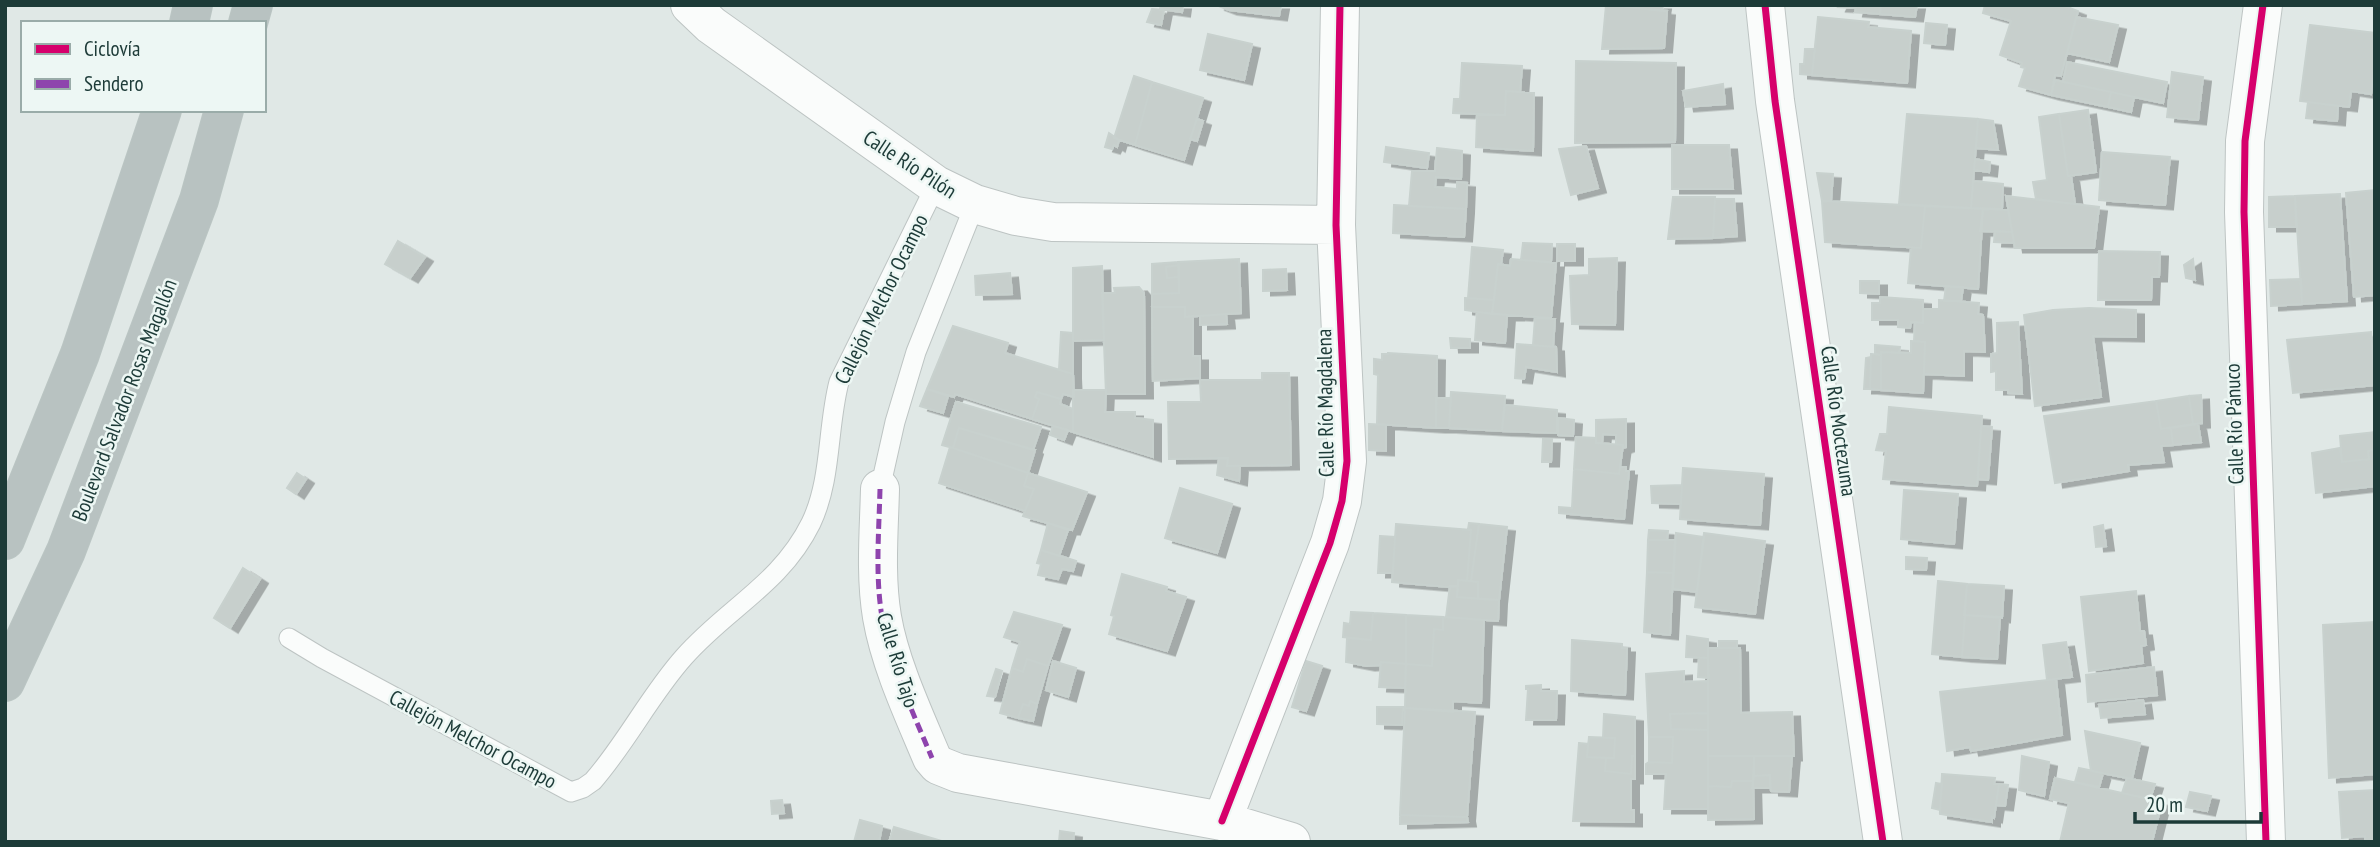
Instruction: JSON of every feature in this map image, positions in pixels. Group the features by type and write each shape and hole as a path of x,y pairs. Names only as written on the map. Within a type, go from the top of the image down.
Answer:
{"highway":[{"path":"5,540 80,354 161,112"},
{"name":"Boulevard Salvador Rosas Magallón","path":"5,682 66,551 199,201 223,112"}],"street":[{"name":"Calle Río Pilón","path":"690,5 710,25 936,185 975,204 1016,216 1054,222 1336,225"},
{"name":"Calle Río Magdalena","path":"1222,821 1330,543 1342,501 1347,461 1336,225 1340,5"},
{"name":"Calle Río Moctezuma","path":"1765,5 1775,101 1883,842"},
{"name":"Calle Río Pánuco","path":"2263,5 2245,141 2244,212 2266,842"},
{"name":"Calle Río Tajo","path":"880,489 878,558 882,618 901,683 932,758 938,765 958,773 1222,821 1291,842"}],"lane":[{"name":"Callejón Melchor Ocampo","path":"289,638 570,792 593,781 683,658 762,588 792,555 812,522 820,496 833,403 839,382 936,185"},
{"name":"Calle Río Tajo","path":"880,489 895,422 916,352 975,204"}],"building":[{"path":"1161,5 1183,5 1182,12 1160,9"},
{"path":"1216,5 1281,5 1279,16 1229,10"},
{"path":"1606,5 1667,11 1664,48 1602,49"},
{"path":"1610,5 1663,5 1662,11"},
{"path":"1881,5 1880,14 1855,12 1856,8 1838,7"},
{"path":"1881,5 1917,5 1915,17 1880,14"},
{"path":"1985,5 2062,5 2078,11 2061,76 2055,75 2051,95 2019,86 2025,68 2021,67 2022,63 2000,55 2011,21 1983,13"},
{"path":"1152,9 1164,10 1161,25 1147,22"},
{"path":"1818,17 1869,22 1868,27 1911,31 1907,83 1812,75"},
{"path":"2076,17 2118,25 2109,62 2067,53"},
{"path":"1926,23 1947,25 1945,45 1924,43"},
{"path":"2310,25 2375,33 2371,94 2351,91 2349,107 2300,101"},
{"path":"1208,34 1252,44 1244,80 1200,70"},
{"path":"1805,49 1815,49 1812,75 1800,74"},
{"path":"1576,61 1676,63 1675,142 1575,143"},
{"path":"2067,62 2167,82 2163,103 2063,82"},
{"path":"1462,63 1522,66 1520,92 1506,91 1505,115 1453,113 1454,99 1460,99"},
{"path":"2172,72 2203,77 2198,120 2167,117"},
{"path":"1134,76 1152,82 1135,145 1114,138"},
{"path":"2055,80 2111,92 2108,107 2051,95"},
{"path":"1152,82 1203,98 1184,160 1135,145"},
{"path":"1723,84 1725,104 1686,107 1683,91"},
{"path":"1506,91 1534,93 1533,151 1476,147 1477,115 1505,115"},
{"path":"2111,92 2134,97 2131,112 2108,107"},
{"path":"2308,102 2338,106 2337,121 2306,118"},
{"path":"2088,110 2096,172 2068,176 2059,114"},
{"path":"1907,114 1978,119 1971,208 1899,204"},
{"path":"2059,114 2075,204 2036,199 2033,182 2047,180 2039,117"},
{"path":"1197,119 1203,121 1197,141 1190,139"},
{"path":"1978,119 1993,121 1998,150 1976,148"},
{"path":"1109,133 1119,140 1117,147 1114,145 1112,149 1105,147"},
{"path":"1672,145 1729,145 1733,189 1672,189"},
{"path":"1586,146 1598,188 1571,195 1559,149"},
{"path":"1386,147 1429,153 1427,168 1384,162"},
{"path":"1437,148 1462,151 1461,179 1436,177 1435,187 1457,189 1457,182 1467,183 1466,209 1409,206 1412,171 1435,171"},
{"path":"2102,152 2170,157 2165,205 2099,200"},
{"path":"1975,159 1990,162 1989,172 1974,170"},
{"path":"1817,173 1833,174 1831,201 1822,201"},
{"path":"1973,181 2003,184 2002,209 1971,208"},
{"path":"2375,190 2375,295 2354,297 2346,193"},
{"path":"2340,194 2347,301 2302,304 2295,196"},
{"path":"2006,196 2099,207 2094,248 2015,248"},
{"path":"2295,196 2296,227 2269,227 2269,197"},
{"path":"1673,197 1715,197 1713,238 1668,239"},
{"path":"1715,199 1734,199 1737,236 1713,238"},
{"path":"1822,201 1925,206 1921,248 1825,242"},
{"path":"1394,205 1466,209 1464,237 1393,233"},
{"path":"1925,206 1983,209 1978,289 1908,283 1911,248 1921,248"},
{"path":"1983,209 2008,210 2012,232 1980,231"},
{"path":"1995,231 2012,232 2014,243 1994,242"},
{"path":"398,241 425,257 410,278 385,264"},
{"path":"1523,243 1552,244 1551,262 1521,260"},
{"path":"1557,244 1575,244 1575,261 1557,261"},
{"path":"1472,247 1503,250 1501,265 1498,264 1494,300 1468,298"},
{"path":"2099,251 2160,252 2159,277 2152,277 2151,300 2098,300"},
{"path":"1617,258 1615,325 1572,324 1570,276 1589,275 1589,259"},
{"path":"1239,259 1241,313 1185,317 1185,307 1152,307 1152,294 1179,293 1178,262"},
{"path":"1511,259 1556,263 1551,318 1492,314 1498,264 1510,266"},
{"path":"2193,259 2195,280 2186,278 2184,265"},
{"path":"1178,262 1179,265 1166,267 1167,278 1179,277 1179,293 1152,294 1152,264"},
{"path":"1179,265 1179,277 1167,278 1166,267"},
{"path":"1102,266 1104,340 1073,341 1073,268"},
{"path":"1286,269 1287,290 1263,291 1263,270"},
{"path":"1010,273 1012,294 976,295 975,276"},
{"path":"2301,279 2302,304 2271,306 2270,280"},
{"path":"1860,281 1879,281 1879,294 1860,293"},
{"path":"1946,286 1963,287 1961,301 1944,301"},
{"path":"1139,287 1144,293 1145,394 1106,394 1102,293 1115,293 1114,288"},
{"path":"1880,297 1923,300 1923,323 1911,322 1910,328 1898,327 1898,320 1872,320 1872,303 1880,303"},
{"path":"1465,298 1494,300 1492,314 1465,310"},
{"path":"1939,300 1979,303 1978,314 1983,315 1985,352 1964,351 1964,376 1924,374 1925,342 1914,341 1915,322 1923,323 1923,309 1939,309"},
{"path":"1152,307 1185,307 1185,317 1193,316 1193,356 1200,356 1200,378 1153,381"},
{"path":"2089,308 2136,310 2136,337 2093,336 2101,397 2035,406 2024,315"},
{"path":"1477,312 1507,315 1505,343 1475,340"},
{"path":"1226,314 1227,324 1200,325 1200,316"},
{"path":"1535,318 1555,319 1553,347 1533,345"},
{"path":"2018,322 2022,394 1996,390 1996,371 1991,372 1991,354 1997,353 1997,323"},
{"path":"953,326 1008,343 1005,353 1073,374 1074,397 1063,394 1061,399 1037,392 1035,397 1039,399 1032,419 955,394 954,397 927,389"},
{"path":"1061,332 1073,333 1073,374 1059,370"},
{"path":"2371,332 2375,385 2293,393 2287,340"},
{"path":"1450,338 1470,339 1470,348 1451,348"},
{"path":"1911,341 1925,342 1923,393 1881,390 1881,352 1911,353"},
{"path":"1517,344 1556,347 1557,372 1526,367 1524,379 1515,378"},
{"path":"1875,345 1900,347 1899,353 1875,354"},
{"path":"1382,354 1437,356 1436,428 1377,424 1378,375 1374,374 1374,359 1382,360"},
{"path":"1871,354 1881,355 1881,390 1870,389"},
{"path":"1871,357 1870,389 1864,389 1866,358"},
{"path":"1262,373 1289,373 1291,465 1227,466 1228,458 1169,459 1168,402 1201,402 1200,380 1262,380"},
{"path":"927,389 948,396 943,413 920,406"},
{"path":"1073,390 1106,390 1105,412 1135,412 1135,418 1153,420 1153,457 1073,432"},
{"path":"1037,392 1061,399 1060,404 1073,409 1073,432 1032,419 1039,399 1035,397"},
{"path":"1451,392 1505,396 1502,431 1449,428"},
{"path":"2201,395 2202,423 2193,424 2189,396"},
{"path":"2189,396 2193,424 2161,429 2156,401"},
{"path":"1436,398 1451,398 1449,428 1436,428"},
{"path":"2156,401 2161,429 2171,428 2173,445 2161,446 2164,462 2128,465 2129,471 2055,483 2044,416"},
{"path":"956,402 1041,427 1033,450 959,428 953,448 942,445"},
{"path":"1505,405 1557,410 1557,433 1502,431"},
{"path":"1889,407 1982,416 1977,486 1883,479 1886,451 1876,450 1880,434 1887,434"},
{"path":"1558,418 1574,420 1573,436 1558,435"},
{"path":"1626,419 1626,447 1616,444 1616,435 1603,434 1602,443 1596,443 1596,420"},
{"path":"1369,424 1386,425 1386,451 1369,450"},
{"path":"2198,424 2201,442 2173,445 2171,428"},
{"path":"1053,426 1068,430 1064,440 1050,435"},
{"path":"1981,426 1992,427 1988,480 1978,479"},
{"path":"959,428 1035,450 1028,473 953,448"},
{"path":"2375,432 2375,450 2368,451 2369,459 2342,462 2340,436"},
{"path":"1576,437 1596,438 1596,443 1623,445 1619,474 1574,469"},
{"path":"1543,439 1552,439 1551,462 1542,462"},
{"path":"950,447 1028,473 1024,486 1034,489 1025,511 939,483"},
{"path":"2340,448 2342,462 2369,459 2368,451 2375,450 2375,486 2316,493 2312,453"},
{"path":"1219,458 1228,458 1227,466 1240,466 1239,481 1217,475"},
{"path":"1620,467 1626,467 1626,471 1629,471 1624,519 1559,513 1559,507 1572,508 1574,469 1619,474"},
{"path":"1683,468 1764,474 1760,525 1680,519"},
{"path":"297,473 306,479 296,494 287,488"},
{"path":"1028,473 1087,492 1072,530 1023,516 1034,489 1024,486"},
{"path":"1682,485 1681,504 1652,503 1651,486"},
{"path":"1180,488 1232,504 1217,553 1165,538"},
{"path":"1904,490 1958,494 1954,544 1901,539"},
{"path":"1048,523 1068,530 1059,556 1041,550"},
{"path":"1469,523 1479,524 1471,581 1467,581 1471,530 1468,529"},
{"path":"1396,524 1471,530 1467,581 1458,580 1458,586 1449,587 1392,582"},
{"path":"1479,524 1507,527 1499,600 1478,599 1478,582 1471,581"},
{"path":"2103,525 2106,546 2096,547 2094,527"},
{"path":"1649,530 1668,531 1667,540 1648,540"},
{"path":"1676,533 1704,537 1697,592 1673,589"},
{"path":"1704,533 1765,541 1755,614 1695,607"},
{"path":"1380,536 1395,537 1393,573 1378,573"},
{"path":"1648,540 1675,540 1673,573 1647,572"},
{"path":"1041,550 1076,561 1073,571 1062,569 1058,579 1038,575 1041,564 1037,563"},
{"path":"1906,557 1927,558 1926,570 1906,569"},
{"path":"243,568 260,579 230,628 214,618"},
{"path":"1647,572 1673,573 1670,635 1644,632"},
{"path":"1122,574 1167,587 1166,591 1186,597 1167,651 1109,634"},
{"path":"1458,580 1478,582 1478,599 1457,597"},
{"path":"1938,581 1967,584 1962,657 1932,654"},
{"path":"1967,584 2004,586 2002,618 1964,615"},
{"path":"1450,586 1458,586 1457,597 1499,600 1498,621 1446,617"},
{"path":"2136,591 2140,631 2144,631 2146,645 2141,646 2143,663 2089,671 2081,597"},
{"path":"1014,612 1062,625 1048,666 1027,659 1023,672 1012,668 1020,642 1004,637"},
{"path":"1351,612 1373,613 1371,640 1343,637 1344,623 1350,624"},
{"path":"1373,613 1406,615 1406,664 1381,662 1380,665 1367,666 1346,662 1347,638 1371,640"},
{"path":"1406,615 1443,617 1443,630 1434,629 1432,666 1406,664"},
{"path":"1965,615 2000,617 1997,659 1962,657"},
{"path":"1443,617 1484,620 1481,703 1453,701 1453,712 1405,708 1406,664 1432,666 1434,629 1443,630"},
{"path":"2375,622 2375,774 2329,778 2323,625"},
{"path":"1687,636 1708,639 1708,658 1686,657"},
{"path":"1572,640 1622,644 1622,648 1627,648 1625,695 1571,691"},
{"path":"1719,641 1737,641 1737,648 1719,648"},
{"path":"2066,642 2072,677 2047,680 2043,645"},
{"path":"1708,648 1740,648 1741,713 1792,712 1794,756 1708,756"},
{"path":"1699,658 1708,658 1709,678 1698,677"},
{"path":"1027,659 1048,666 1037,704 1030,701 1029,706 1023,704 1018,718 1000,713 1012,668 1023,672"},
{"path":"1053,661 1076,668 1068,697 1046,690"},
{"path":"1306,661 1322,666 1306,711 1292,707"},
{"path":"1381,662 1406,664 1405,688 1379,687"},
{"path":"2154,667 2157,695 2088,702 2086,675"},
{"path":"996,669 1002,671 995,697 987,696"},
{"path":"1684,671 1684,682 1708,681 1708,713 1670,714 1671,729 1708,730 1708,809 1664,809 1666,774 1646,774 1646,764 1649,762 1672,763 1673,737 1649,737 1646,674"},
{"path":"2056,679 2062,735 1971,751 1970,747 1947,751 1940,692"},
{"path":"1541,685 1541,691 1557,691 1556,720 1526,720 1526,686"},
{"path":"2143,700 2145,714 2101,718 2099,705"},
{"path":"1030,701 1037,704 1033,721 1018,718 1023,704 1029,706"},
{"path":"1377,707 1403,707 1402,725 1377,724"},
{"path":"1405,708 1475,712 1467,817 1400,815"},
{"path":"1708,713 1708,730 1671,729 1670,714"},
{"path":"1604,714 1635,717 1635,756 1632,756 1631,774 1605,771 1606,758 1614,758 1615,738 1603,738"},
{"path":"2085,731 2140,743 2132,779 2091,771"},
{"path":"1589,737 1615,738 1614,758 1587,757"},
{"path":"1649,737 1673,737 1672,763 1649,762"},
{"path":"1579,743 1588,744 1587,757 1606,758 1605,771 1631,774 1632,756 1635,756 1635,779 1631,779 1631,810 1634,810 1634,822 1573,821"},
{"path":"1708,756 1754,756 1753,781 1732,781 1731,787 1708,786"},
{"path":"1754,756 1792,756 1789,792 1771,791 1770,775 1754,776"},
{"path":"2022,756 2049,762 2044,796 2019,790"},
{"path":"2079,768 2103,773 2099,787 2075,782"},
{"path":"1942,774 1995,778 1994,784 1999,784 1992,822 1940,814"},
{"path":"1770,775 1770,788 1752,788 1754,776"},
{"path":"2055,778 2162,802 2152,842 2060,842 2069,803 2050,799"},
{"path":"2127,778 2155,784 2150,799 2122,793"},
{"path":"1732,781 1753,781 1754,819 1708,820 1708,786 1731,787"},
{"path":"1936,783 1942,784 1940,810 1932,808"},
{"path":"1999,784 2008,785 2005,806 1996,805"},
{"path":"2375,790 2375,841 2365,841 2365,836 2342,838 2339,792"},
{"path":"2190,792 2211,796 2207,811 2186,807"},
{"path":"782,800 784,813 772,814 771,801"},
{"path":"1400,815 1467,817 1468,822 1400,824"},
{"path":"860,820 882,826 879,842 854,842"},
{"path":"894,827 945,842 889,842"},
{"path":"1060,831 1074,833 1073,842 1059,842"}],"marked path":[{"path":"880,489 878,569 882,617 897,671 932,758"}],"cycle path":[{"path":"1222,821 1330,543 1342,501 1347,461 1336,225 1340,5"},
{"path":"1765,5 1775,101 1883,842"},
{"path":"2263,5 2245,141 2244,212 2266,842"}]}
